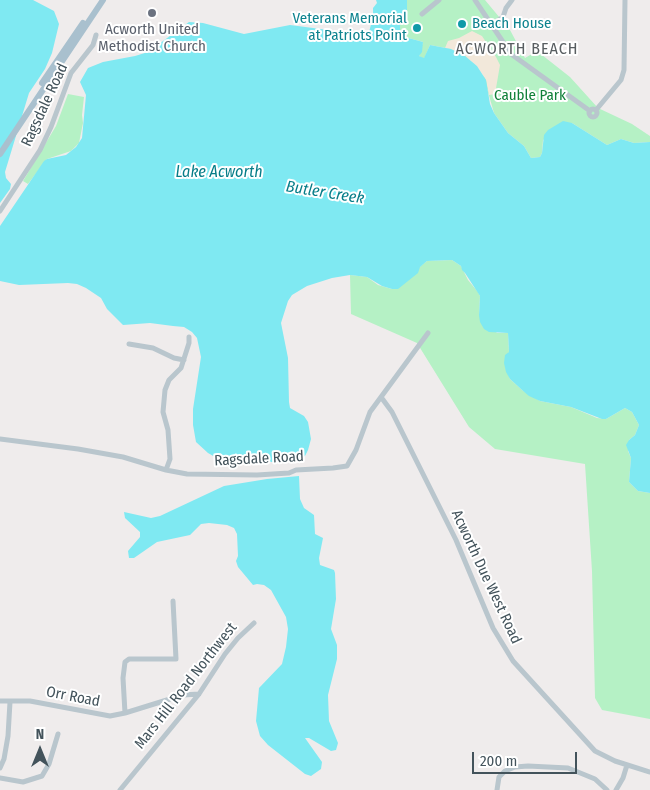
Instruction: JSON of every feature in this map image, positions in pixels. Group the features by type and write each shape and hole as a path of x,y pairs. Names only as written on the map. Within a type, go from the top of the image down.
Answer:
{"main road":[{"path":"0,154 98,0"},
{"path":"0,147 103,0"}],"street":[{"path":"422,14 439,0"},
{"path":"475,0 510,54 593,110 621,80 624,70 626,60 625,0"},
{"path":"491,25 503,17 506,8 512,0"},
{"name":"Ragsdale Road","path":"0,211 40,150 51,127 71,73 93,45 96,35"},
{"name":"Ragsdale Road","path":"0,439 78,448 187,474 238,476 289,473 296,470 347,466 356,450 367,417 428,333"},
{"path":"166,470 170,459 168,430 163,412 165,390 169,380 180,368 184,360 189,343 188,337"},
{"path":"129,344 153,348 184,360"},
{"name":"Acworth Due West Road","path":"381,397 392,412 456,540 493,628 504,648 527,677 595,751 627,765 650,772"},
{"path":"125,713 123,678 125,662 129,659 176,659 173,601"},
{"name":"Mars Hill Road Northwest","path":"120,790 199,694 225,654 238,638 254,624"},
{"name":"Orr Road","path":"0,702 30,701 103,716 125,713 183,695 199,694"},
{"path":"0,768 4,759 8,736 10,702"},
{"path":"0,778 22,782 42,776 49,764 58,734"},
{"path":"616,790 624,778 627,765"},
{"path":"496,790 499,777 505,771 515,767 536,766 568,768 594,779 607,790"}],"green space":[{"name":"Cauble Park","path":"407,0 485,0 510,30 525,58 537,51 570,77 598,108 632,124 650,136 650,142 634,143 621,139 607,145 572,123 543,140 540,157 531,158 524,146 508,133 494,113 482,71 474,62 451,49 430,45 424,59 419,56 423,42 405,37 400,31 400,24 407,14"},
{"path":"68,94 84,97 83,123 79,143 71,151 47,159 28,184 23,181 56,126"},
{"path":"452,260 461,266 468,280 480,296 479,315 497,333 508,333 509,352 505,366 510,379 522,390 540,401 571,407 597,418 606,419 625,408 632,412 639,425 635,435 629,440 628,451 631,458 629,482 638,491 650,493 650,719 602,710 595,698 592,571 585,464 495,449 469,427 417,343 351,314 350,275 367,277 378,285 392,289 427,261"}],"sand":[{"path":"472,31 482,36 500,65 495,94 489,95 486,80 477,66 465,56 445,48 448,41"}],"water":[{"path":"0,0 33,0 54,11 59,24 52,53 45,69 29,93 5,172 6,178 11,184 10,189 0,203"},
{"name":"Lake Acworth","path":"376,0 407,0 407,14 400,24 400,31 405,37 423,42 422,52 419,56 424,58 430,45 451,49 465,56 477,66 486,80 490,104 494,113 508,133 524,146 531,158 540,157 544,135 548,130 563,121 572,123 607,145 621,139 634,143 650,142 650,493 638,491 629,482 631,458 626,445 635,435 639,425 632,412 625,408 606,419 602,419 571,407 540,401 529,396 510,379 506,372 504,363 505,355 509,352 508,333 489,332 484,329 479,315 480,296 461,266 452,260 427,261 420,267 418,273 398,289 382,286 367,277 350,275 332,278 307,286 292,295 288,301 281,323 288,358 289,402 290,408 304,416 308,422 311,439 305,456 293,461 275,462 241,462 215,457 196,442 193,409 201,357 197,338 192,332 184,327 150,323 123,325 107,309 101,298 77,284 19,285 0,281 0,226 44,161 66,155 76,147 82,138 86,95 80,82 88,68 103,62 148,52 189,22 203,23 244,34 290,25 359,34 369,32 373,8 377,3"},
{"path":"299,476 300,499 304,508 314,515 315,534 323,538 319,558 320,565 334,570 335,573 336,599 331,629 337,645 337,659 328,695 329,721 338,743 336,750 331,751 309,738 305,738 322,762 321,769 311,776 305,774 268,745 260,736 256,721 259,688 282,664 288,629 286,617 271,590 264,585 253,585 238,567 236,561 238,556 237,534 234,528 227,525 201,524 190,535 157,542 134,558 129,558 128,551 140,537 140,532 125,518 124,512 151,518 160,516 224,486"}],"place":[{"name":"Acworth United Methodist Church","path":"152,13"},
{"name":"Beach House","path":"462,24"},
{"name":"Veterans Memorial at Patriots Point","path":"417,28"}],"district":[{"name":"ACWORTH BEACH","path":"517,50"}],"water label":[{"name":"Butler Creek","path":"325,193"}]}
